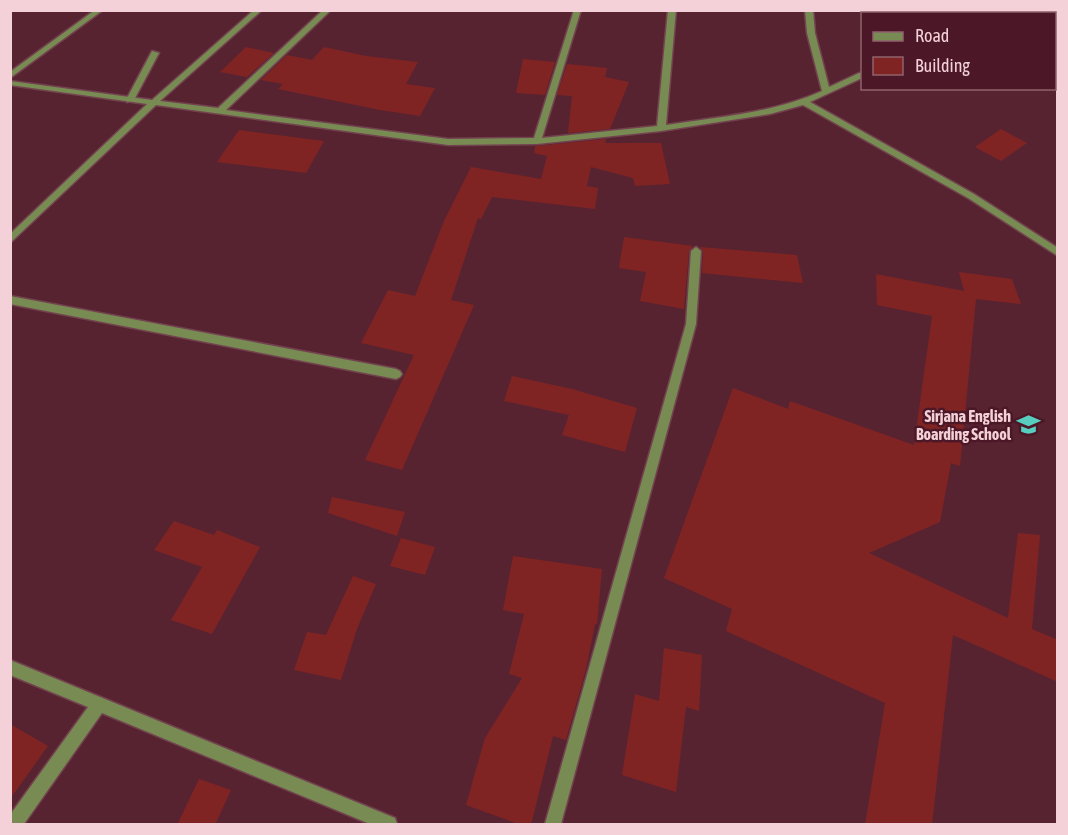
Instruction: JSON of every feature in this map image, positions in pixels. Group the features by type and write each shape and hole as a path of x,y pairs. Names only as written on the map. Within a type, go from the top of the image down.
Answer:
{"street":[{"path":"10,76 100,10"},
{"path":"10,240 153,103 259,10"},
{"path":"219,112 328,10"},
{"path":"537,141 578,10"},
{"path":"661,128 672,10"},
{"path":"809,10 811,33 826,92"},
{"path":"130,100 155,53"},
{"path":"10,83 448,142 537,141 661,128 770,111 804,102 861,75"},
{"path":"804,102 971,196 1055,249"},
{"path":"554,825 689,333 696,252"},
{"path":"10,300 396,374"},
{"path":"10,667 389,825"},
{"path":"14,825 99,704"}],"building":[{"path":"246,47 274,53 247,77 220,72"},
{"path":"324,47 366,56 418,62 406,84 435,88 420,116 278,89 283,84 261,80 287,55 312,60"},
{"path":"523,59 555,62 545,95 516,93"},
{"path":"567,64 607,68 605,77 629,82 610,129 568,133 572,96 557,95"},
{"path":"1001,129 1027,143 1001,161 975,147"},
{"path":"239,130 324,141 306,173 217,162"},
{"path":"606,139 605,143 661,143 670,184 635,186 633,178 591,167 587,186 598,188 595,209 492,197 481,219 478,218 451,300 474,305 402,470 365,460 414,355 361,343 388,290 415,296 444,221 471,167 541,179 547,156 534,153 535,146"},
{"path":"624,237 693,246 689,251 684,309 640,301 646,272 619,268"},
{"path":"700,247 797,255 803,283 702,273 703,251"},
{"path":"959,272 1012,279 1021,304 976,299 960,466 951,463 940,522 869,553 1008,618 1018,533 1040,535 1032,629 1058,640 1058,682 953,635 932,825 865,825 885,703 726,631 732,609 664,578 733,388 788,409 790,401 914,445 932,316 877,305 876,274 964,291"},
{"path":"512,376 572,389 637,408 625,452 562,435 569,415 504,401"},
{"path":"332,497 405,512 397,536 328,513"},
{"path":"174,521 214,535 217,530 260,547 212,634 171,620 202,567 154,550"},
{"path":"401,538 435,547 425,575 390,566"},
{"path":"513,556 602,569 597,624 595,624 586,669 566,740 553,736 531,825 521,825 466,805 485,738 522,678 509,674 524,614 503,610"},
{"path":"353,576 376,584 357,629 341,680 294,670 307,632 326,635"},
{"path":"664,648 702,655 699,711 686,707 676,792 622,775 635,694 659,701"},
{"path":"10,724 48,746 10,799"},
{"path":"199,779 231,790 215,825 177,825"}],"place":[{"name":"Sirjana English Boarding School","path":"1029,425"}]}
